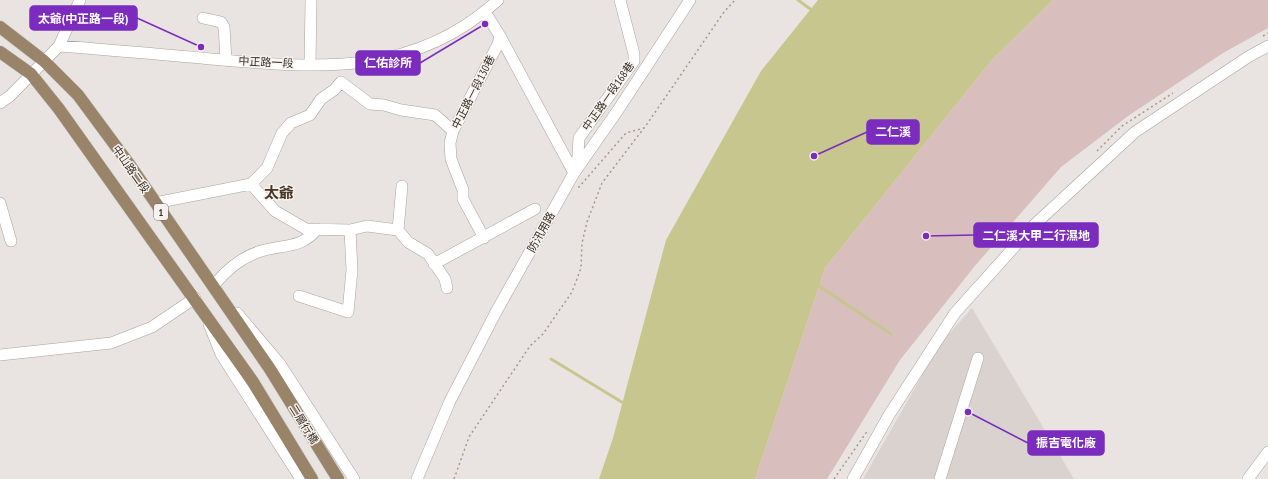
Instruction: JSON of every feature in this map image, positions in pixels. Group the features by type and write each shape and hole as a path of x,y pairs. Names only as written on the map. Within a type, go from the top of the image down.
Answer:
{"main road":[{"name":"中山路二段","path":"0,27 44,61 78,95 129,164 214,285 270,369"},
{"name":"中山路二段","path":"0,52 31,74 59,109 195,298 253,382"},
{"name":"二層行橋","path":"270,369 338,479"},
{"name":"二層行橋","path":"253,382 312,479"}],"street":[{"path":"0,103 59,46 80,0"},
{"path":"310,65 311,0"},
{"name":"中正路一段","path":"59,46 226,60 310,65 339,65 399,56 430,45 463,27 485,12 498,0"},
{"name":"中正路一段168巷","path":"575,171 578,138 634,61 634,54 620,0"},
{"name":"防汛用路","path":"417,479 450,401 482,339 575,171 618,110 690,0"},
{"name":"中正路一段130巷","path":"485,12 500,36 575,171"},
{"path":"203,18 221,22 224,26 226,60"},
{"name":"中正路一段130巷","path":"484,238 464,199 463,190 451,159 450,143 453,131 498,44 500,36"},
{"path":"853,479 889,415 955,313 1033,226 1135,132 1248,57 1268,46"},
{"path":"339,65 341,82 370,104 384,105 401,110 435,114 453,131"},
{"path":"155,203 251,184 266,168 282,133 291,123 310,115 321,99 334,90 341,82"},
{"path":"251,184 275,211 306,229 350,230 367,226 398,230 408,242 428,254 445,279 447,288"},
{"path":"398,230 402,186"},
{"path":"0,203 11,241"},
{"path":"434,264 535,210"},
{"path":"214,285 229,268 259,252 306,241 317,229"},
{"path":"299,296 348,312 352,270 350,230"},
{"path":"221,296 280,364 354,479"},
{"path":"0,355 111,343 152,327 195,298"},
{"path":"202,309 221,354 301,479"},
{"path":"940,479 978,358"},
{"path":"1250,478 1268,452"}],"path":[{"path":"454,479 469,437 530,346 543,334 572,292 581,268 582,243 587,222 602,183 644,128 724,12 735,0"},
{"path":"568,184 580,187 626,133 644,128"}],"shaded area":[{"path":"818,0 1053,0 991,61 825,268 755,479 599,479 613,438 666,240 761,71"},
{"path":"1053,0 1268,0 1268,28 1223,53 1128,116 1061,167 974,267 900,360 827,479 755,479 825,268 991,61"},
{"path":"972,308 1074,479 863,479 940,344"}],"waterway":[{"path":"798,0 813,11"},
{"path":"816,284 891,334"},
{"path":"551,359 625,404"}],"place":[{"name":"仁佑診所","path":"485,24"},
{"name":"太爺(中正路一段)","path":"201,47"},
{"name":"二仁溪","path":"814,156"},
{"name":"二仁溪大甲二行濕地","path":"926,236"},
{"name":"振吉電化廠","path":"968,412"}],"district":[{"name":"太爺","path":"279,193"}]}
